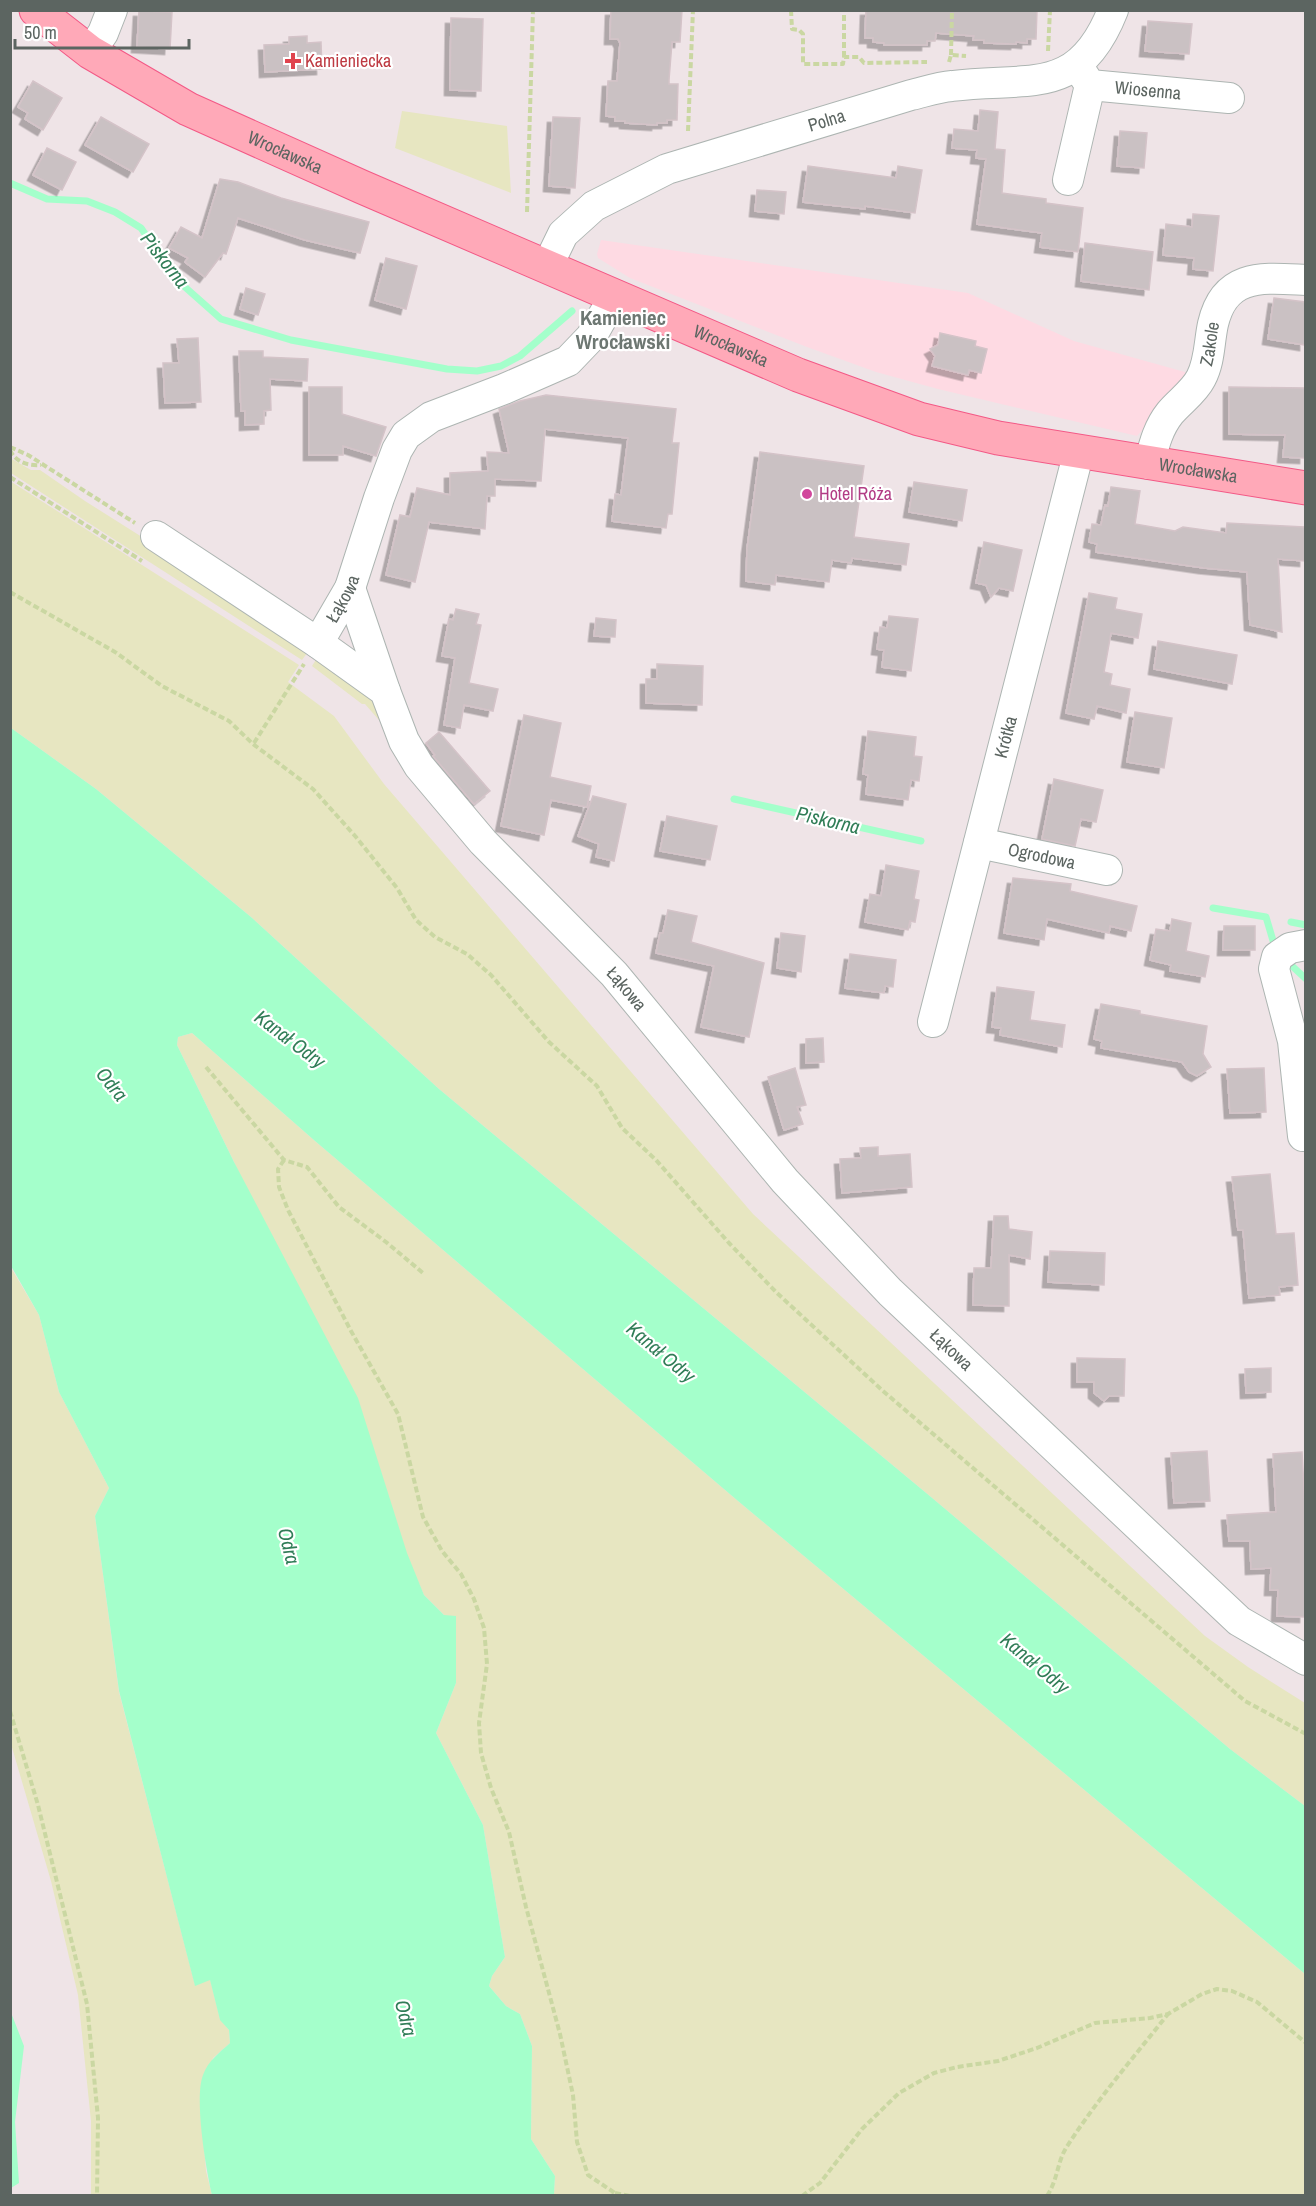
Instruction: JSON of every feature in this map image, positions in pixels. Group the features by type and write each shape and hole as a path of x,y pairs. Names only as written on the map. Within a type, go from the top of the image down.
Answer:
{"main road":[{"name":"Wrocławska","path":"36,10 90,52 188,109 798,375 919,419 998,438 1305,488"}],"street":[{"path":"90,52 103,33 112,10"},
{"name":"Polna","path":"547,267 563,234 594,206 667,169 911,95 951,86 1048,80 1083,75 1113,10"},
{"path":"1068,180 1083,75"},
{"name":"Wiosenna","path":"1083,75 1229,98"},
{"name":"Zakole","path":"1149,464 1161,426 1198,384 1204,373 1213,323 1220,304 1244,282 1261,278 1305,280"},
{"name":"Łąkowa","path":"615,295 591,337 568,361 431,417 406,435 397,450 379,498 351,588 311,653 385,691 404,741 419,766 483,842 614,974 785,1181 890,1292 1239,1621 1305,1660"},
{"name":"Krótka","path":"933,1022 1079,451"},
{"path":"156,536 311,653"},
{"path":"351,588 385,691"},
{"name":"Ogrodowa","path":"979,843 1107,870"},
{"path":"1303,1136 1293,1041 1274,969 1277,957 1290,948 1305,945"}],"path":[{"path":"527,212 533,10"},
{"path":"688,131 693,10"},
{"path":"791,10 792,29 799,30 803,34 803,64 843,64 844,10"},
{"path":"939,62 950,62 952,10"},
{"path":"1050,10 1047,61 1063,61 1083,75"},
{"path":"951,55 972,56"},
{"path":"844,57 859,57 864,63 928,62"},
{"path":"10,448 13,456 23,463 32,466 42,465"},
{"path":"10,448 42,465 156,536"},
{"path":"10,592 115,652 162,686 229,721 254,744 313,789 329,805 397,888 416,920 435,937 467,954 491,975 549,1042 597,1086 622,1128 656,1160 729,1243 777,1293 883,1391 1245,1701 1305,1734"},
{"path":"254,744 311,653"},
{"path":"206,1067 284,1160 307,1167 339,1207 423,1273"},
{"path":"284,1160 278,1169 279,1187 288,1210 351,1331 398,1414 423,1516 442,1551 461,1574 474,1599 484,1628 487,1664 479,1723 481,1753 491,1788 509,1832 526,1907 560,2034 573,2095 577,2142 588,2175 614,2194 630,2196"},
{"path":"10,1711 38,1805 87,2004 98,2118 97,2196"},
{"path":"802,2196 820,2183 862,2129 899,2093 934,2073 998,2061 1037,2048 1095,2023 1168,2014 1216,1989 1232,1991 1257,2002 1305,2043"},
{"path":"1047,2196 1055,2184 1064,2152 1087,2116 1168,2014"}],"shaded area":[{"path":"402,111 507,126 511,193 395,148"},
{"path":"601,240 968,293 1074,341 1192,374 1137,436 938,389 876,372 807,347 630,278 598,258"},
{"path":"10,458 31,470 40,470 85,501 313,645 302,660 11,473"},
{"path":"10,481 299,665 288,682 334,716 384,784 753,1214 1205,1636 1248,1667 1305,1703 1305,1806 1230,1749 931,1497 439,1089 251,917 96,789 11,728"},
{"path":"321,652 375,696 385,727 365,704 312,666"},
{"path":"192,1033 315,1141 738,1501 1305,1974 1305,2195 554,2195 555,2176 531,2139 532,2046 520,2014 506,2006 489,1986 492,1976 505,1957 483,1825 436,1733 456,1683 444,1615 424,1595 234,1162 177,1045 178,1037"},
{"path":"10,1266 39,1315 59,1392 109,1488 95,1516 119,1692 195,1985 210,1979 220,2019 229,2030 230,2043 213,2058 200,2096 206,2171 212,2195 91,2195 91,2121 78,1995 51,1881 11,1744"}],"water":[{"path":"11,728 96,789 251,917 439,1089 931,1497 1230,1749 1305,1806 1305,1974 738,1501 315,1141 192,1033 178,1037 177,1045 234,1162 358,1398 407,1553 424,1595 444,1615 456,1616 456,1683 436,1733 483,1825 505,1957 492,1976 489,1986 506,2006 520,2014 532,2046 531,2139 555,2176 554,2195 212,2195 200,2116 201,2086 208,2065 230,2043 229,2030 220,2020 210,1980 195,1986 119,1691 95,1516 109,1488 59,1392 39,1315 11,1266"},
{"path":"10,2010 24,2046 15,2122 19,2183 11,2188"}],"building":[{"path":"611,10 682,10 680,42 672,42 669,80 669,84 678,84 677,120 667,120 667,123 657,123 657,125 625,123 625,121 615,121 615,117 606,116 608,81 617,81 620,43 618,39 610,39"},
{"path":"866,10 1037,10 1036,39 1027,39 1027,43 1016,42 1016,44 984,43 984,40 973,40 974,36 936,33 935,41 927,41 927,45 884,45 884,43 873,42 873,38 865,38"},
{"path":"139,11 172,12 170,49 137,47"},
{"path":"451,18 483,19 481,91 450,90"},
{"path":"1148,21 1192,24 1189,54 1145,51"},
{"path":"307,36 307,43 321,42 322,69 265,72 264,45 289,44 289,37"},
{"path":"33,81 62,98 43,130 25,119 28,113 18,107"},
{"path":"980,110 998,112 995,149 1005,150 1002,193 1046,199 1046,203 1083,208 1078,252 1040,247 1042,233 977,224 986,159 976,158 977,150 952,148 954,129 978,131"},
{"path":"101,117 149,144 133,172 85,145"},
{"path":"553,117 580,118 575,188 549,186"},
{"path":"1120,131 1147,133 1144,168 1117,166"},
{"path":"47,148 76,162 62,190 33,175"},
{"path":"808,166 896,178 898,166 922,170 915,213 865,206 865,209 803,202"},
{"path":"220,179 238,182 281,198 369,222 360,253 305,240 238,218 226,254 223,253 205,277 185,262 188,258 169,248 181,227 202,238"},
{"path":"757,190 786,192 784,214 755,211"},
{"path":"1193,214 1219,216 1213,271 1193,269 1194,258 1163,255 1166,224 1192,227"},
{"path":"1085,243 1153,252 1149,290 1081,281"},
{"path":"386,258 417,266 406,309 375,300"},
{"path":"246,288 265,294 258,315 240,309"},
{"path":"1274,298 1305,302 1305,345 1268,339"},
{"path":"940,333 976,341 975,346 987,349 981,373 969,370 968,375 932,366 935,356 930,349 938,345"},
{"path":"198,338 201,402 165,403 163,363 179,363 177,339"},
{"path":"239,351 263,351 263,357 308,359 307,381 270,379 271,410 264,411 264,424 245,425 245,411 241,411"},
{"path":"309,387 342,387 342,414 386,427 376,456 343,446 343,455 309,455"},
{"path":"1229,387 1305,388 1305,458 1283,457 1285,435 1229,434"},
{"path":"546,395 676,409 672,443 679,443 672,514 668,514 666,528 612,521 615,494 621,495 628,438 545,429 541,481 495,479 495,496 487,496 485,529 429,522 415,582 386,575 400,515 410,517 417,488 450,495 450,473 488,471 487,452 509,453 499,409"},
{"name":"Hotel Róża","path":"760,452 864,466 854,537 909,544 906,565 852,558 851,563 832,560 829,582 776,575 775,585 746,581 747,549"},
{"path":"914,482 967,490 962,521 909,512"},
{"path":"1111,487 1140,491 1135,524 1175,531 1183,527 1226,533 1227,523 1305,527 1305,561 1278,559 1282,632 1250,625 1247,572 1096,552 1097,544 1089,542 1092,524 1101,525 1105,505 1108,506"},
{"path":"984,542 1022,550 1013,591 999,588 991,597 986,585 976,583"},
{"path":"1089,593 1117,598 1115,609 1142,614 1138,638 1111,633 1104,672 1112,674 1110,685 1130,689 1126,713 1097,706 1094,719 1066,713"},
{"path":"456,609 479,614 476,624 481,625 469,683 498,689 493,711 464,705 460,728 444,725 455,658 442,656 449,619 453,620"},
{"path":"889,616 918,619 911,671 882,667 884,650 877,649 880,627 887,628"},
{"path":"596,618 616,620 615,637 594,636"},
{"path":"1158,641 1237,655 1232,684 1154,669"},
{"path":"657,664 703,666 702,705 646,703 646,679 657,679"},
{"path":"1135,712 1172,718 1164,768 1127,762"},
{"path":"524,715 561,723 550,777 591,786 587,807 551,800 544,835 501,826"},
{"path":"868,731 916,737 914,756 922,757 919,781 911,780 908,800 866,794 868,775 863,774"},
{"path":"439,732 490,791 474,804 433,756 435,755 426,743"},
{"path":"1054,779 1103,790 1096,822 1081,819 1075,846 1042,839"},
{"path":"593,796 626,804 614,861 596,857 599,844 578,836"},
{"path":"667,816 717,826 710,860 660,851"},
{"path":"886,865 919,871 914,899 919,900 915,922 910,921 908,930 865,922 870,894 881,896"},
{"path":"1013,878 1071,884 1070,891 1137,906 1131,931 1110,926 1109,933 1047,919 1044,940 1004,933"},
{"path":"668,910 697,916 691,942 764,963 749,1037 701,1027 714,966 656,953"},
{"path":"1172,919 1191,923 1186,951 1209,956 1205,977 1170,971 1171,965 1150,960 1156,929 1170,931"},
{"path":"1224,926 1255,926 1255,950 1223,950"},
{"path":"781,933 805,936 801,972 777,968"},
{"path":"850,954 896,960 893,987 885,986 884,993 845,988"},
{"path":"997,987 1034,992 1030,1020 1065,1025 1062,1047 1000,1035 1001,1028 992,1027"},
{"path":"1101,1004 1140,1011 1140,1014 1207,1026 1203,1054 1211,1067 1197,1076 1189,1072 1182,1062 1101,1048 1102,1041 1094,1039"},
{"path":"823,1038 824,1062 806,1063 806,1039"},
{"path":"795,1068 806,1105 797,1107 803,1124 784,1130 768,1077"},
{"path":"1264,1068 1266,1112 1230,1113 1227,1069"},
{"path":"878,1147 878,1156 910,1154 912,1187 842,1193 840,1159 861,1158 860,1148"},
{"path":"1270,1174 1276,1234 1294,1233 1298,1285 1279,1287 1280,1295 1249,1298 1243,1230 1238,1230 1232,1177"},
{"path":"994,1216 1008,1216 1009,1229 1032,1232 1030,1259 1009,1255 1009,1306 973,1305 974,1268 991,1268"},
{"path":"1050,1251 1105,1253 1104,1285 1048,1282"},
{"path":"1077,1358 1125,1359 1124,1396 1109,1396 1104,1401 1094,1393 1094,1382 1077,1382"},
{"path":"1271,1368 1271,1392 1246,1393 1245,1369"},
{"path":"1207,1451 1210,1501 1174,1503 1171,1453"},
{"path":"1302,1452 1305,1506 1305,1617 1277,1616 1278,1590 1270,1590 1271,1568 1251,1569 1250,1541 1229,1541 1227,1515 1276,1512 1273,1454"}],"waterway":[{"name":"Piskorna","path":"10,183 47,199 87,201 115,212 141,228 177,280 221,319 291,340 447,369 477,371 501,366 520,356 572,311"},
{"name":"Piskorna","path":"734,799 921,841"},
{"name":"Piskorna","path":"1213,908 1266,917 1274,944"},
{"path":"1291,922 1306,925"},
{"name":"Piskorna","path":"1292,966 1306,979"}],"place":[{"name":"Kamieniecka","path":"293,61"},
{"name":"Hotel Róża","path":"807,494"}],"district":[{"name":"Kamieniec Wrocławski","path":"623,330"}],"water label":[{"name":"Kanał Odry","path":"290,1039"},
{"name":"Odra","path":"112,1084"},
{"name":"Kanał Odry","path":"661,1352"},
{"name":"Odra","path":"289,1546"},
{"name":"Kanał Odry","path":"1035,1663"},
{"name":"Odra","path":"406,2018"}]}
